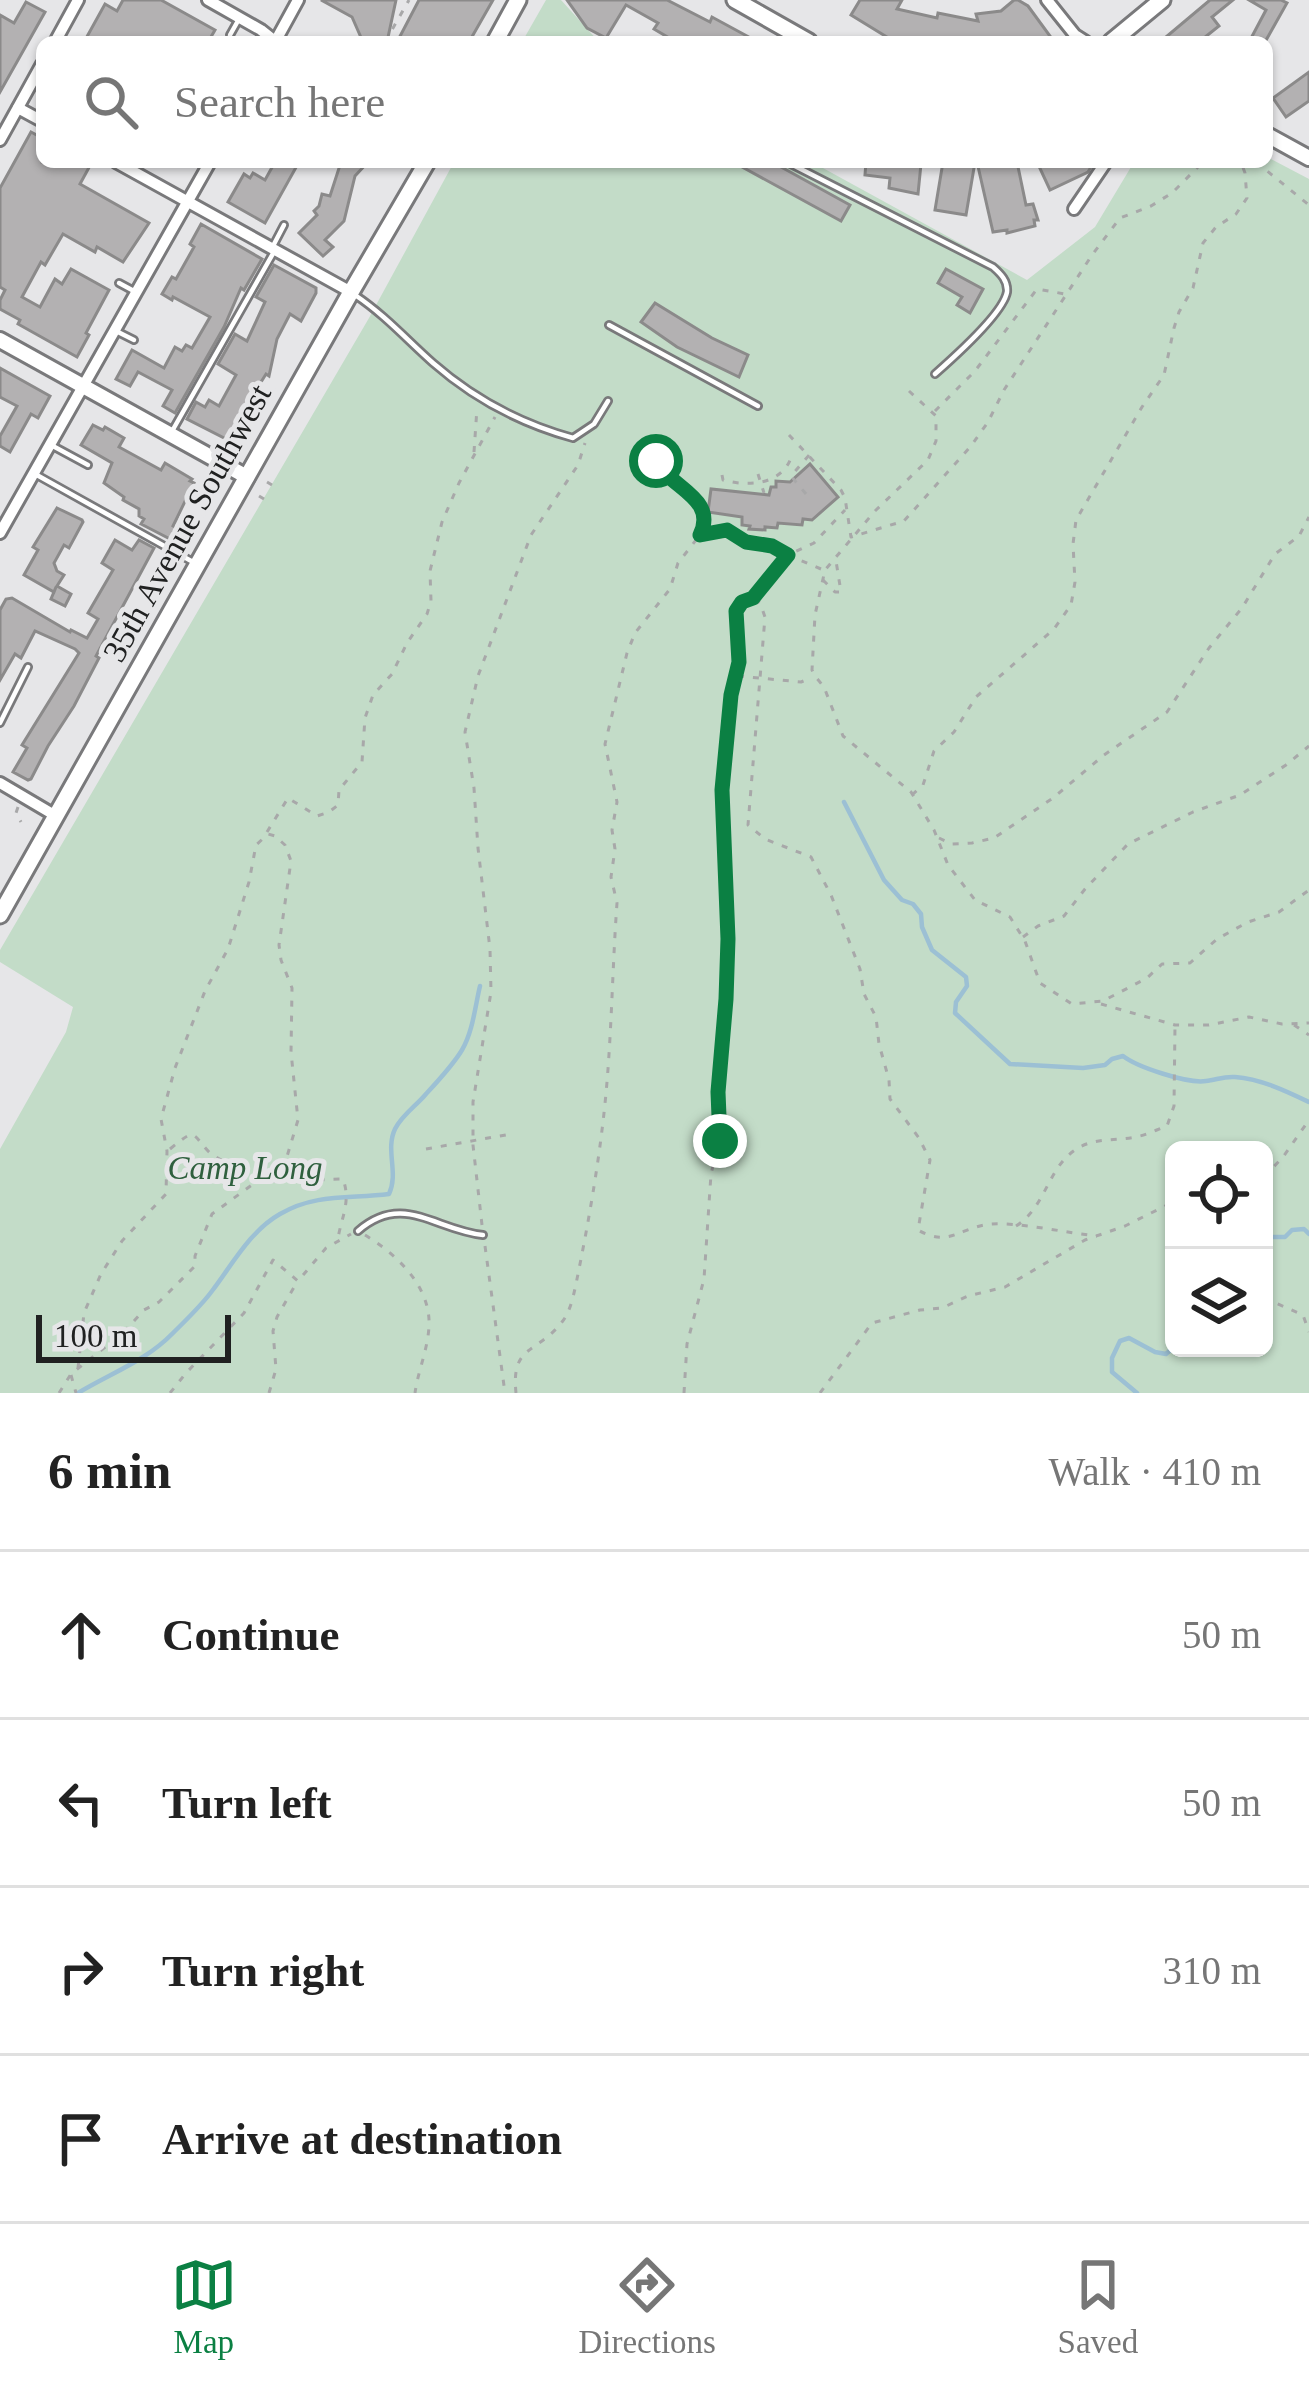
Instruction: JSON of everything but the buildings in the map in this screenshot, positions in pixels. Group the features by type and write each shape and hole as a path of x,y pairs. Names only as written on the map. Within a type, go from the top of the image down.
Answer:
{"main road":[{"path":"498,36 518,0"},
{"path":"735,0 798,36"},
{"path":"1118,36 1162,0"},
{"name":"35th Avenue Southwest","path":"0,915 423,168"}],"street":[{"path":"58,36 78,0"},
{"path":"278,36 298,0"},
{"path":"1047,0 1078,36"},
{"path":"212,1 266,36"},
{"path":"0,140 36,83"},
{"path":"18,108 36,118"},
{"path":"1273,138 1309,158"},
{"path":"127,168 351,292"},
{"path":"0,533 206,168"},
{"path":"1074,209 1102,168"},
{"path":"0,340 138,411 247,477"},
{"path":"0,784 56,816"}],"lane":[{"path":"230,34 239,18"},
{"path":"799,168 993,267 1003,277 1004,299 968,344 934,374"},
{"path":"170,434 284,225"},
{"path":"119,283 137,293"},
{"path":"351,292 384,315 448,375 499,409 573,438 594,424 608,401"},
{"path":"609,325 758,406"},
{"path":"116,331 134,340"},
{"path":"51,445 88,465"},
{"path":"34,474 198,564"},
{"path":"0,723 28,667"},
{"path":"358,1231 380,1215 397,1212 484,1235"}],"path":[{"path":"388,36 409,0"},
{"path":"851,537 904,521 971,446 1120,218 1172,193 1197,168"},
{"path":"912,795 923,785 934,751 954,732 976,697 1054,629 1071,605 1076,520 1163,375 1203,243 1236,214 1246,197 1243,168"},
{"path":"1263,168 1309,206"},
{"path":"933,412 975,371 1037,289 1067,295"},
{"path":"908,391 933,412 938,430 928,460 824,570 814,615 812,670 824,687 843,736 912,795 948,865 975,900 1010,917 1040,982 1072,1004 1103,1001 1147,978 1162,964 1190,963 1217,939 1248,922 1270,917 1309,890"},
{"path":"474,456 477,406"},
{"path":"78,1368 85,1312 94,1290 122,1241 166,1194 167,1150 161,1119 205,991 228,949 256,845 268,834 288,798 317,816 334,809 339,790 362,762 365,718 374,695 428,614 438,536 494,418"},
{"path":"789,434 845,498 851,537"},
{"path":"505,1393 472,1141 473,1102 491,992 465,731 478,676 531,535 578,465 586,440"},
{"path":"516,1393 514,1369 524,1354 566,1318 577,1283 598,1154 608,1070 617,903 611,877 617,802 605,744 634,633 670,589 677,562 705,526 705,511 697,500 658,467 655,445"},
{"path":"806,494 791,476 810,454"},
{"path":"722,476 730,482 769,482 787,467 792,455"},
{"path":"758,474 764,493"},
{"path":"684,1393 686,1350 704,1279 711,1174 721,1132 718,1092 728,939 722,790 739,662 736,611 753,598 788,555 814,542 847,509"},
{"path":"937,837 952,844 994,838 1167,712 1275,554 1299,536 1309,517"},
{"path":"700,535 727,530 746,542 772,546 824,570"},
{"path":"821,578 841,592 836,558"},
{"path":"753,598 765,617 748,825 765,838 811,857 831,895 876,1017 890,1099 920,1138 930,1160 918,1230 933,1239 950,1238 993,1224 1097,1236"},
{"path":"736,676 801,682 815,676"},
{"path":"1023,937 1064,916 1128,844 1240,795 1309,746"},
{"path":"19,805 16,813 21,822"},
{"path":"268,834 285,845 291,861 279,945 292,988 291,1052 298,1120 285,1162 271,1180"},
{"path":"1094,1002 1175,1025 1209,1025 1249,1016 1309,1022"},
{"path":"1293,1024 1309,1036"},
{"path":"1015,1226 1030,1217 1054,1173 1073,1151 1104,1138 1136,1138 1167,1126 1174,1106 1175,1025"},
{"path":"1273,1168 1309,1120"},
{"path":"426,1149 511,1135"},
{"path":"167,1150 185,1137 202,1138 212,1155 250,1187"},
{"path":"59,1393 71,1374 170,1292 194,1265 212,1214 256,1182 343,1179 346,1211 338,1239"},
{"path":"820,1393 872,1323 942,1308 1005,1287 1097,1236 1165,1206"},
{"path":"269,1393 276,1369 273,1330 277,1317 315,1259 338,1239 358,1231 408,1269 422,1294 430,1322 416,1393"},
{"path":"170,1393 244,1313 273,1260 298,1281"},
{"path":"1273,1302 1303,1316 1309,1332"},
{"path":"71,1374 76,1393"}],"green space":[{"path":"546,0 561,0 594,36 525,36"},
{"name":"Camp Long","path":"1273,160 1309,179 1309,1393 0,1393 0,1149 66,1032 73,1007 0,962 0,950 369,318 451,168 823,168 1027,280 1095,227 1130,168 1273,168"}],"waterway":[{"path":"844,802 884,880 921,914 932,950 966,977 955,1013 1010,1064 1083,1068 1123,1056 1198,1081 1245,1078 1309,1102"},
{"path":"78,1393 163,1343 269,1221 293,1207 320,1200 389,1194 395,1129 462,1050 480,986"},
{"path":"1273,1237 1285,1237 1292,1230 1304,1229 1309,1234"},
{"path":"1137,1393 1112,1372 1120,1341 1129,1338 1165,1354"}],"route":[{"path":"656,461 705,511 700,535 727,530 746,542 772,546 788,555 753,598 736,611 739,662 722,790 728,939 718,1092 720,1141"}]}
